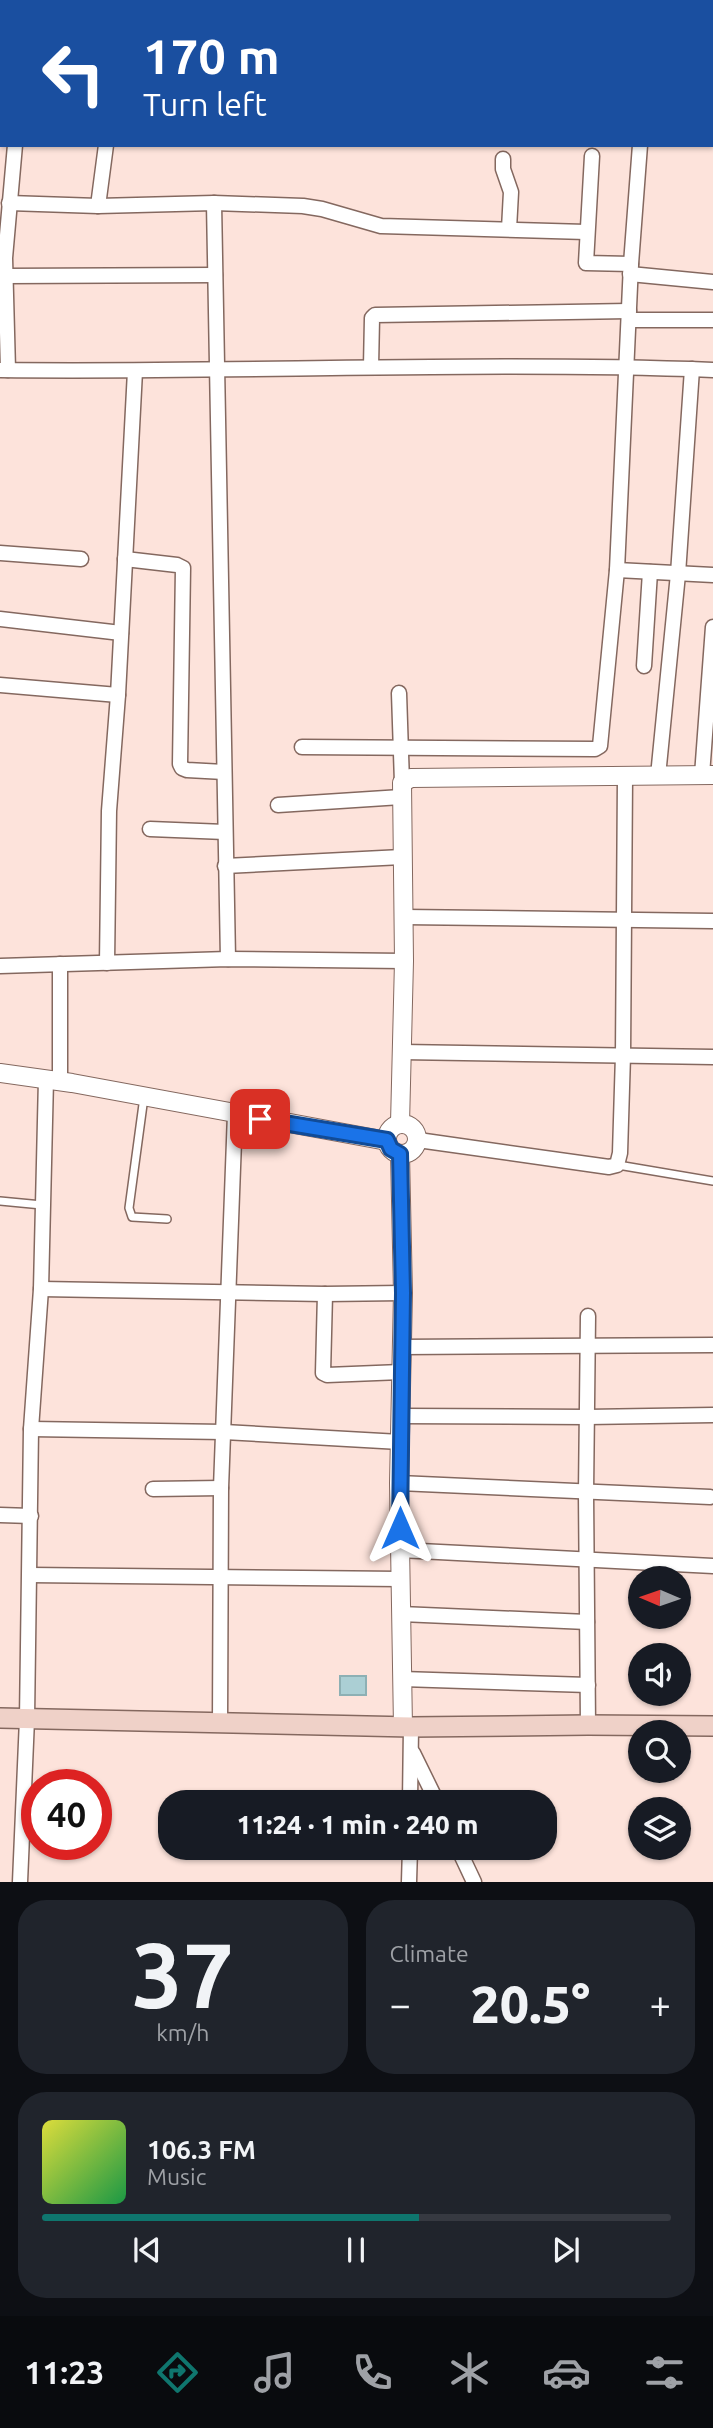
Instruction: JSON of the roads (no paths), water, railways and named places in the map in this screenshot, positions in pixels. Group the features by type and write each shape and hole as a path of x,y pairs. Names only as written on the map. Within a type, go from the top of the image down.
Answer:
{"main road":[{"path":"0,1718 407,1727 713,1726"}],"street":[{"path":"15,147 9,204 4,370 371,367 713,370"},
{"path":"98,206 106,147"},
{"path":"302,747 597,748 601,742 617,569 631,269 640,147"},
{"path":"592,156 586,264 713,282"},
{"path":"503,159 502,166 511,194 509,229"},
{"path":"9,204 98,206 214,203 312,207 387,226 586,232"},
{"path":"214,203 228,959"},
{"path":"6,276 215,275"},
{"path":"371,367 372,317 375,314 629,316 713,320"},
{"path":"658,776 678,574 692,369"},
{"path":"107,963 109,811 118,695 135,371"},
{"path":"0,553 81,559"},
{"path":"125,559 183,568 180,764 187,770 224,772"},
{"path":"617,569 713,575"},
{"path":"644,666 650,572"},
{"path":"0,619 121,633"},
{"path":"278,805 401,790 411,779 707,775 713,627"},
{"path":"0,685 118,695"},
{"path":"399,693 404,917 400,1124"},
{"path":"418,1140 609,1167 617,1165 620,1153 623,1055 625,778"},
{"path":"150,830 225,832"},
{"path":"225,866 402,857"},
{"path":"404,917 713,921"},
{"path":"0,966 228,959 404,961"},
{"path":"20,1882 27,1719 32,1429 43,1206 60,964"},
{"path":"401,1052 713,1057"},
{"path":"0,1073 53,1080 387,1140"},
{"path":"220,1724 221,1489 235,1114"},
{"path":"400,1124 411,1126 417,1134 418,1140 414,1149 405,1154 391,1149 387,1140 389,1131 400,1124"},
{"path":"400,1154 403,1293 400,1579 402,1679 411,1748 410,1790"},
{"path":"41,1289 403,1293"},
{"path":"326,1294 325,1375 401,1372"},
{"path":"588,1316 588,1725"},
{"path":"401,1347 713,1345"},
{"path":"401,1416 713,1415"},
{"path":"32,1429 224,1432 400,1442"},
{"path":"400,1483 710,1497"},
{"path":"153,1489 221,1489"},
{"path":"0,1516 31,1516"},
{"path":"400,1550 713,1566"},
{"path":"30,1575 400,1579"},
{"path":"401,1614 587,1622"},
{"path":"402,1679 588,1685"},
{"path":"411,1748 431,1790"},
{"path":"409,1882 410,1860"},
{"path":"464,1860 474,1882"}],"lane":[{"path":"144,1097 129,1208 132,1217 167,1219"},
{"path":"617,1165 713,1181"},
{"path":"0,1201 43,1206"}]}
